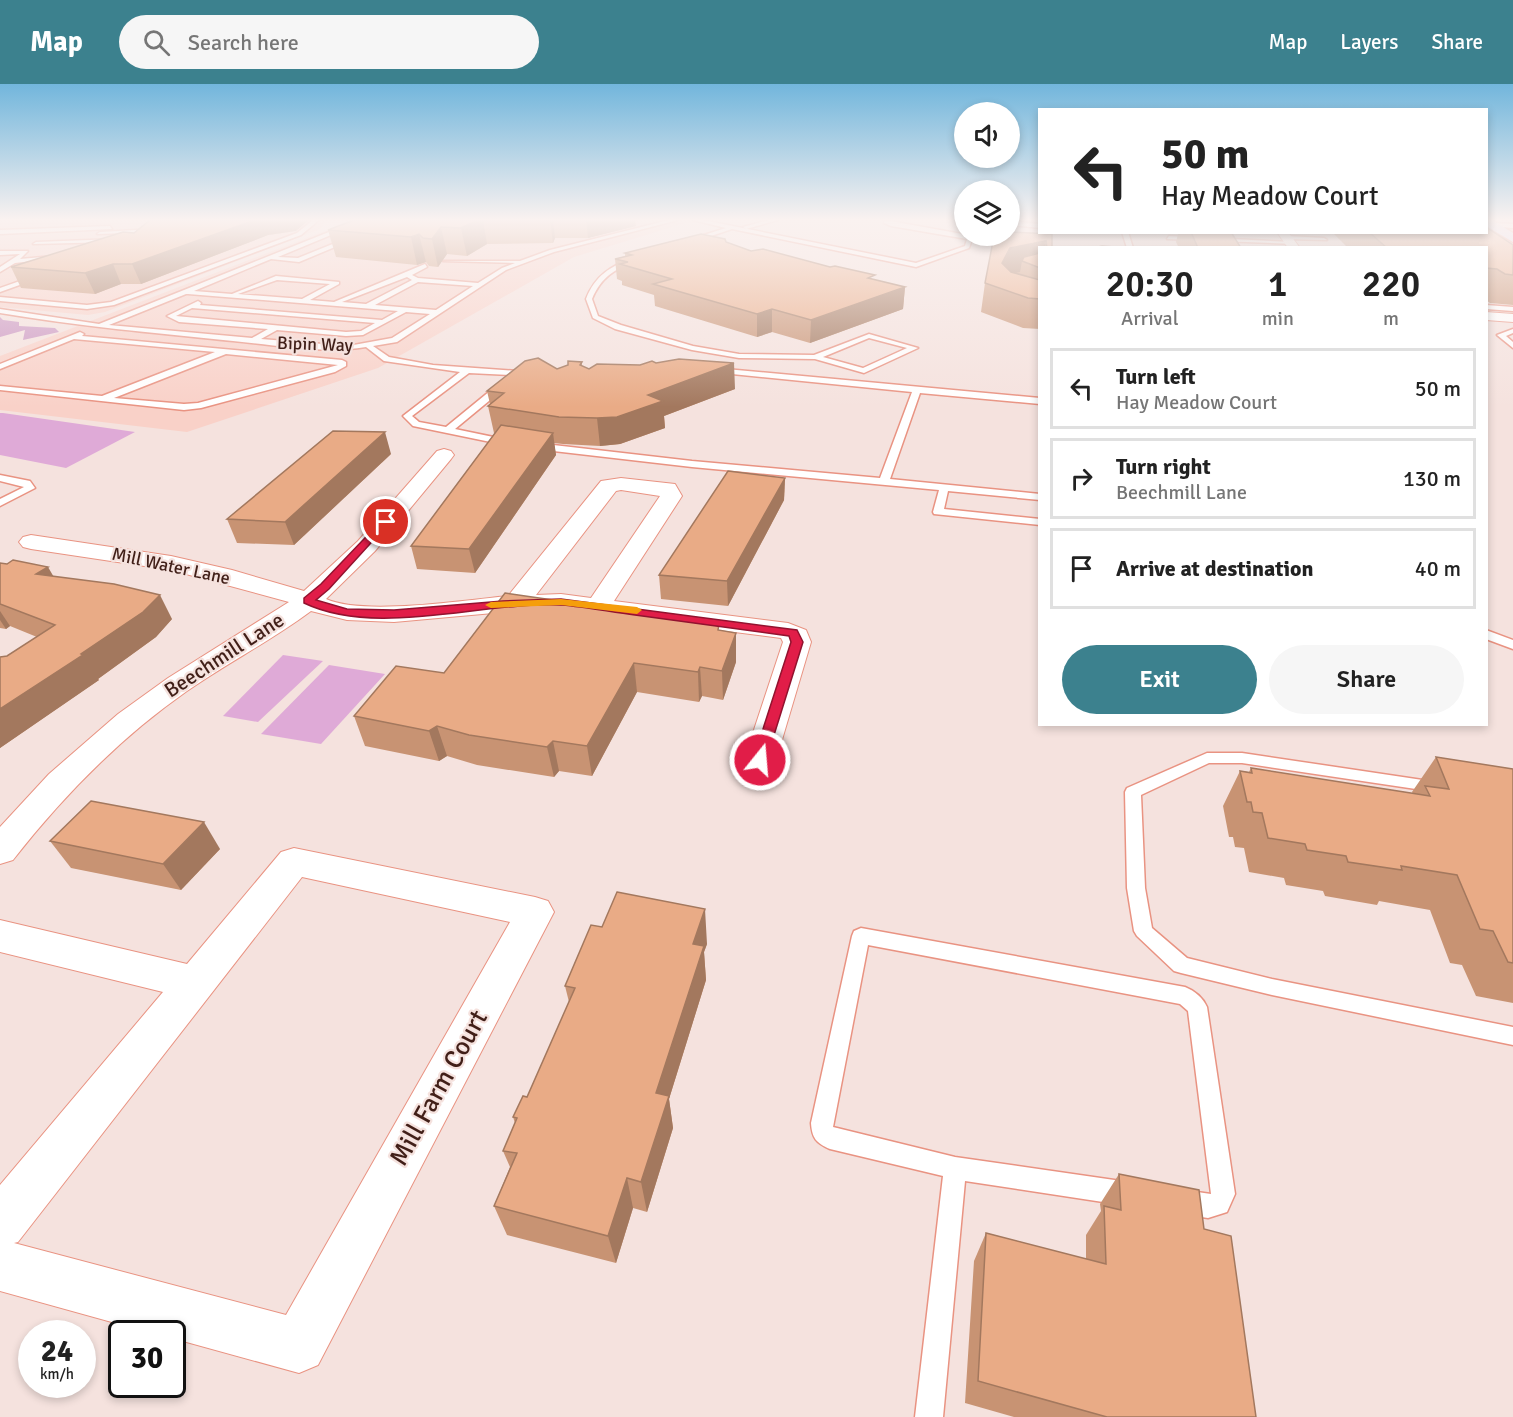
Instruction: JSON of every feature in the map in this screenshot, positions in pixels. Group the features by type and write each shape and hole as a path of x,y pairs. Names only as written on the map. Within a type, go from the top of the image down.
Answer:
{"street":[{"path":"1488,316 1513,318"},
{"name":"Beechmill Lane","path":"6,836 60,781 132,718 186,678 325,587 371,539 446,442"},
{"path":"516,603 609,486 621,484 667,489 671,496 599,605"},
{"name":"Mill Water Lane","path":"31,542 171,563 347,612 394,614 516,603 561,602 599,605 788,631 796,636 797,642 760,760"},
{"name":"Mill Farm Court","path":"0,1224 294,862 535,912 299,1346 0,1265"},
{"path":"0,936 195,983"}],"lane":[{"path":"0,290 23,282"},
{"path":"0,299 87,307 112,304 170,282"},
{"path":"0,367 207,282"},
{"path":"231,295 261,282"},
{"path":"265,298 297,282"},
{"path":"303,301 337,283 328,282"},
{"path":"333,303 388,282"},
{"path":"368,306 413,282"},
{"path":"444,282 478,285"},
{"name":"Bipin Way","path":"0,311 100,326 348,348 394,340 483,282"},
{"path":"596,282 589,299 595,317 618,327 692,348 740,356 815,357 864,371 914,348 869,336 815,357"},
{"path":"185,291 437,312"},
{"path":"218,294 170,316 179,320 355,334 369,331 406,309"},
{"path":"190,306 384,322"},
{"path":"1488,307 1513,309"},
{"path":"103,399 253,340 276,328"},
{"path":"1513,332 1501,335 1513,345"},
{"path":"0,388 184,407 198,406 342,366 342,362 73,337"},
{"path":"367,345 387,359 433,367 539,374"},
{"path":"762,373 770,358"},
{"path":"467,370 407,416 446,442 480,438 692,464 1038,497"},
{"path":"710,370 1038,400"},
{"path":"446,442 517,373"},
{"path":"884,481 918,390"},
{"path":"0,478 26,483 30,488 0,503"},
{"path":"944,488 938,512 1038,522"},
{"path":"1488,635 1513,645"},
{"path":"1455,790 1242,758 1207,758 1133,792 1136,888 1143,931 1180,965 1272,987 1513,1036"},
{"path":"861,936 1185,996 1197,1007 1223,1194 1219,1204 1208,1206 956,1168 830,1138 824,1133 822,1123 861,936"},
{"path":"929,1417 956,1168"}],"shaded area":[{"path":"0,282 182,282 105,312 88,315 0,307"},
{"path":"192,282 529,282 378,368 187,432 0,410 0,356"},
{"path":"0,317 3,320 19,322 19,326 55,328 59,332 23,340 25,330 0,337"},
{"path":"0,413 135,432 66,468 0,455"},
{"path":"283,655 323,661 258,722 223,716"},
{"path":"329,665 385,674 321,744 261,734"}],"building":[{"path":"885,282 905,287 811,320 772,309 757,314 653,284"},
{"path":"985,282 1038,282 1038,299 1028,298"},
{"path":"538,358 557,369 568,365 568,361 582,362 580,365 589,369 597,364 640,365 652,361 656,363 679,359 734,363 648,395 663,401 617,417 559,417 488,406 504,393 487,391 525,361"},
{"path":"501,425 553,433 469,549 411,546"},
{"path":"333,431 385,432 285,522 227,519"},
{"path":"728,471 785,478 727,581 659,575"},
{"path":"13,560 48,567 36,574 114,584 160,595 143,612 81,654 83,655 0,709 0,657 7,656 55,625 0,604 0,563 7,564"},
{"path":"505,593 719,624 718,630 736,633 722,671 700,667 698,672 634,663 587,746 553,741 547,747 469,735 437,726 429,731 354,716 396,666 444,673"},
{"path":"1436,757 1513,769 1513,963 1508,962 1493,931 1480,929 1457,875 1401,866 1402,870 1348,862 1346,856 1307,850 1305,844 1268,838 1262,813 1253,812 1251,802 1247,802 1240,771 1252,773 1251,768 1430,796 1425,786 1449,789"},
{"path":"91,801 204,822 163,864 50,841"},
{"path":"617,892 705,909 693,944 704,946 656,1093 669,1096 641,1182 627,1178 608,1236 494,1206 517,1153 503,1151 517,1118 513,1117 523,1096 527,1097 575,988 565,986 591,925 602,927"},
{"path":"1119,1174 1199,1190 1204,1229 1231,1236 1256,1417 1107,1417 978,1381 986,1233 1106,1264 1104,1206 1121,1210"}],"slow traffic":[{"path":"491,605 561,602 637,610"}],"route":[{"path":"386,522 325,587 308,600 323,607 347,612 394,614 503,604 561,602 599,605 793,633 797,642 760,760"}]}
